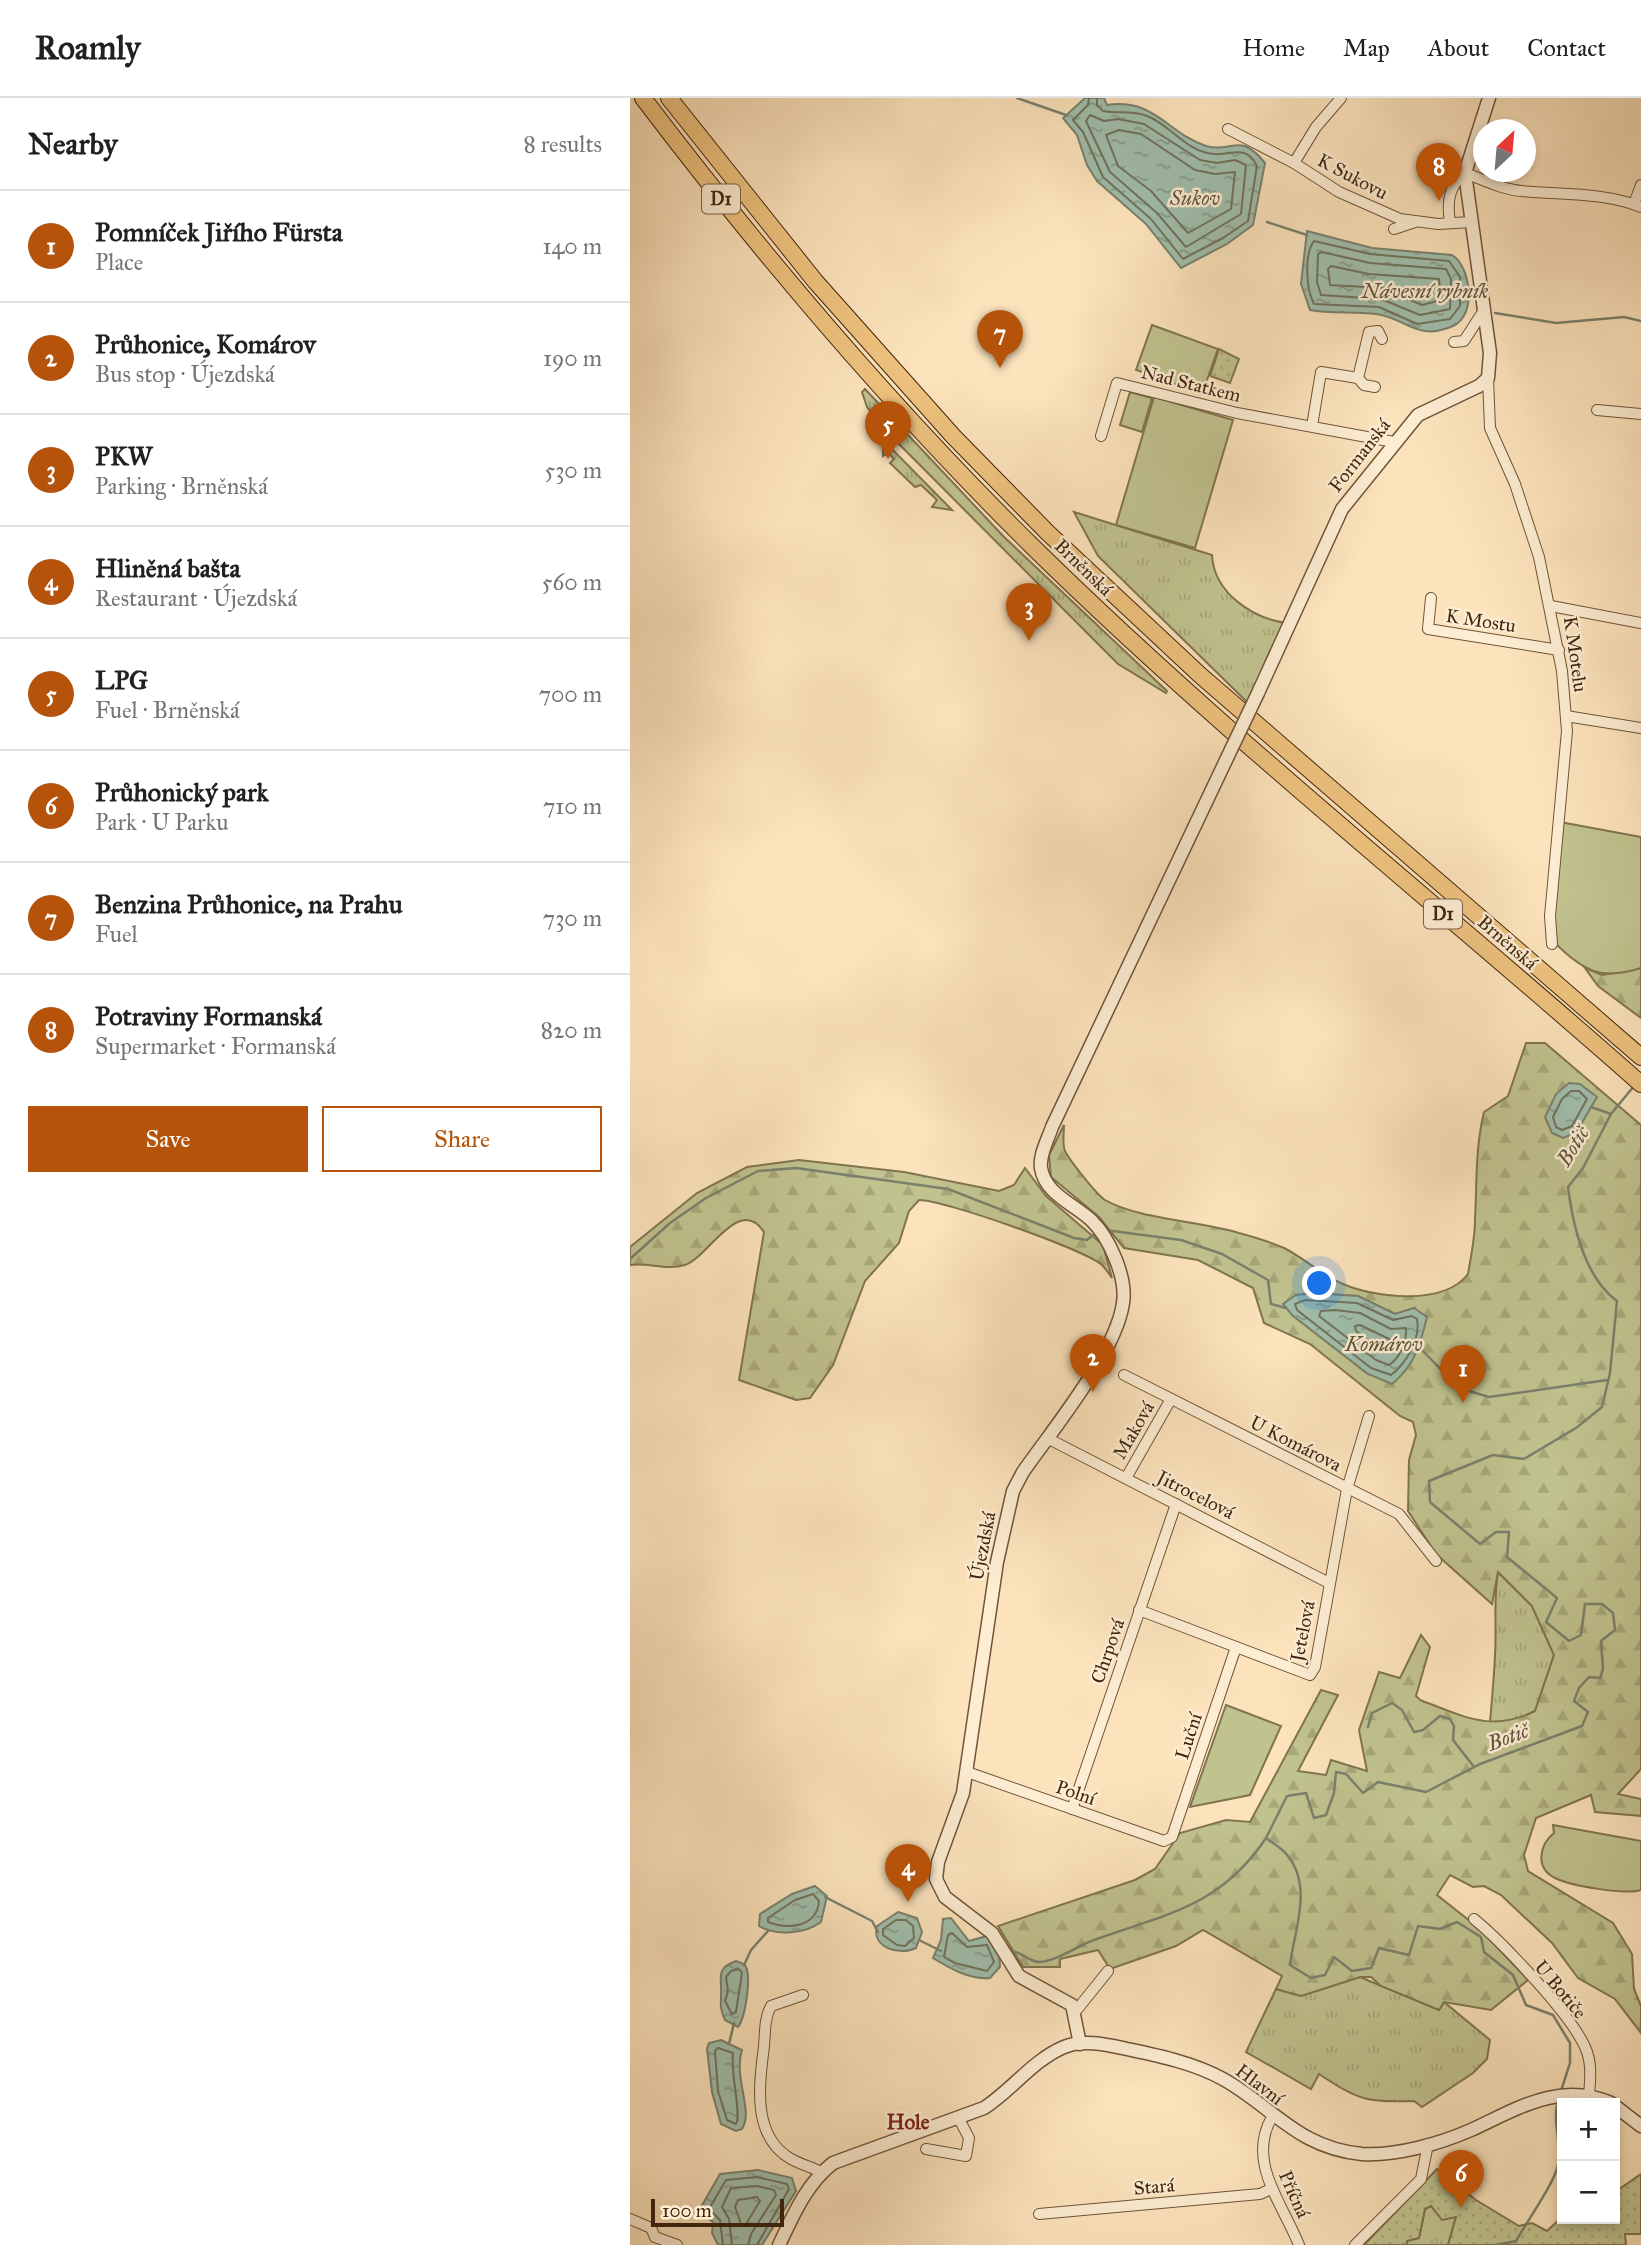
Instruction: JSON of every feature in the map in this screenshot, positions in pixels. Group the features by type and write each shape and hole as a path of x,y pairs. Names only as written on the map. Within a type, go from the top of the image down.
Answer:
{"highway":[{"name":"Brněnská","path":"643,98 802,297 993,507 1187,691 1641,1084"},
{"name":"Brněnská","path":"669,98 815,281 888,366 1016,501 1199,675 1639,1055"}],"street":[{"path":"1294,163 1316,127 1341,98"},
{"path":"1488,378 1490,353 1465,173 1489,98"},
{"name":"K Sukovu","path":"1228,129 1294,163 1352,199 1400,219 1416,222 1471,222"},
{"path":"1465,173 1522,191 1537,190 1638,205 1641,185"},
{"path":"1450,223 1448,208 1451,188 1465,173"},
{"path":"1394,229 1416,222"},
{"path":"1454,342 1464,341 1484,310"},
{"path":"1358,378 1369,332 1378,331 1382,339"},
{"path":"1312,426 1321,372 1358,378 1364,385 1376,387"},
{"name":"Formanská","path":"1086,1054 1258,693 1328,534 1342,509 1418,415 1479,386 1488,378"},
{"name":"K Motelu","path":"1488,378 1490,428 1515,484 1539,557 1559,650 1567,731 1550,916 1552,944"},
{"name":"Nad Statkem","path":"1101,436 1118,383 1237,413 1394,442"},
{"path":"1597,410 1641,414"},
{"name":"K Mostu","path":"1431,598 1428,629 1559,650"},
{"path":"1551,606 1641,623"},
{"path":"1566,716 1641,728"},
{"name":"Újezdská","path":"1075,2012 1068,2002 1019,1976 992,1933 945,1897 937,1885 938,1862 957,1812 967,1772 997,1562 1013,1491 1114,1334 1124,1302 1123,1285 1109,1244 1092,1221 1055,1192 1043,1177 1040,1165 1052,1127 1086,1054"},
{"name":"U Komárova","path":"1124,1375 1404,1517 1436,1561"},
{"name":"Maková","path":"1126,1478 1171,1399"},
{"name":"Jetelová","path":"1139,1610 1310,1675 1315,1667 1348,1489 1369,1416"},
{"name":"Jitrocelová","path":"1047,1438 1329,1583"},
{"name":"Chrpová","path":"1072,1809 1176,1504"},
{"name":"Luční","path":"1172,1837 1236,1647"},
{"name":"Polní","path":"967,1772 1164,1841 1172,1837"},
{"name":"U Botiče","path":"1474,1919 1541,1987 1568,2021 1587,2051 1590,2067 1589,2096"},
{"path":"1080,2044 1075,2012 1108,1971"},
{"path":"779,2245 802,2199 821,2172 782,2153 769,2135 760,2110 758,2090 765,2043 765,2017 771,2006 803,1995"},
{"name":"Hlavní","path":"821,2172 844,2157 984,2108 1003,2096 1041,2060 1064,2047 1080,2044 1104,2045 1185,2063 1222,2078 1272,2117 1309,2138 1359,2153 1391,2152 1428,2144 1469,2131 1549,2096 1589,2096"},
{"path":"1589,2096 1595,2098"},
{"path":"1620,2110 1641,2126"},
{"name":"Příčná","path":"1272,2117 1264,2140 1266,2177 1299,2245"},
{"path":"926,2149 966,2156 969,2138 958,2118"},
{"path":"1355,2245 1421,2179 1428,2144"},
{"name":"Stará","path":"1039,2214 1260,2194 1271,2189"},
{"path":"630,2219 651,2228 655,2237 677,2245"}],"green space":[{"path":"1152,325 1218,349 1202,394 1136,370"},
{"path":"1219,349 1239,359 1230,383 1210,376"},
{"path":"865,389 1004,537 1167,691 1166,693 1118,664 887,432 867,407 862,392"},
{"path":"1130,392 1152,398 1142,432 1120,425"},
{"path":"1154,397 1233,420 1195,548 1116,525"},
{"path":"883,444 889,446 952,510 932,507 937,500 921,485 915,487 890,463 894,459 888,453 883,456"},
{"path":"1074,512 1212,555 1214,569 1227,592 1260,616 1286,623 1248,703 1098,556"},
{"path":"1560,822 1641,837 1641,968 1615,974 1594,971 1575,961 1555,943 1553,905"},
{"path":"1585,968 1602,975 1641,968 1641,1018 1598,986"},
{"path":"1526,1043 1545,1043 1641,1125 1641,1769 1618,1794 1641,1799 1641,1816 1595,1812 1591,1795 1536,1818 1524,1855 1528,1871 1613,1923 1632,1954 1634,1989 1641,2006 1641,2033 1615,1999 1578,1978 1552,1943 1501,1895 1484,1886 1473,1887 1450,1875 1437,1895 1480,1929 1528,1980 1491,2010 1444,2002 1439,2010 1381,1986 1371,1977 1360,1977 1301,1996 1276,1989 1282,1976 1203,1930 1176,1946 1110,1969 1098,1950 1060,1959 1060,1967 1023,1967 998,1926 1135,1880 1155,1869 1180,1833 1226,1820 1250,1822 1321,1690 1338,1695 1298,1771 1326,1775 1331,1760 1367,1771 1359,1730 1379,1672 1400,1678 1421,1635 1430,1647 1416,1696 1450,1712 1477,1720 1505,1721 1535,1711 1554,1655 1532,1606 1498,1572 1492,1604 1436,1554 1408,1511 1409,1460 1416,1435 1413,1422 1400,1416 1310,1344 1264,1323 1253,1288 1198,1260 1124,1248 1099,1217 1051,1177 1049,1155 1064,1125 1065,1151 1105,1200 1152,1216 1256,1238 1284,1248 1328,1276 1357,1289 1390,1295 1426,1295 1457,1284 1468,1274 1484,1112 1508,1096","holes":["1310,1293 1358,1296 1395,1314 1414,1308 1368,1374 1292,1315 1288,1300"]},
{"path":"799,1160 904,1172 999,1191 1014,1185 1025,1168 1046,1196 1103,1245 1112,1278 1102,1265 1042,1237 983,1216 919,1200 909,1211 899,1243 865,1281 833,1365 810,1398 796,1400 739,1380 764,1232 754,1222 744,1220 734,1224 694,1260 678,1267 630,1265 630,1247 697,1193 747,1167"},
{"path":"1498,1572 1532,1606 1554,1655 1535,1711 1513,1722 1490,1722"},
{"path":"1226,1705 1281,1726 1250,1795 1190,1807"},
{"path":"1553,1825 1641,1841 1641,1890 1611,1891 1585,1887 1549,1874 1544,1868 1541,1856 1545,1844 1554,1833"},
{"path":"1360,1977 1439,2010 1444,2002 1490,2040 1487,2059 1473,2073 1422,2107 1414,2101 1364,2098 1319,2074 1311,2089 1246,2052 1276,1989 1301,1996"},
{"path":"1437,2169 1476,2200 1519,2226 1532,2223 1547,2231 1557,2222 1557,2224 1620,2224 1620,2189 1641,2174 1641,2234 1625,2234 1626,2245 1448,2245 1456,2217 1442,2220 1431,2206 1425,2209 1419,2238 1407,2241 1407,2245 1364,2245"},
{"path":"1431,2206 1456,2217 1448,2245 1407,2245 1407,2241 1419,2238 1425,2209"}],"water":[{"name":"Sukov","path":"1085,98 1104,98 1107,105 1123,104 1149,111 1206,146 1215,148 1242,145 1256,153 1265,163 1253,225 1227,244 1181,268 1146,224 1097,181 1087,165 1077,135 1063,118"},
{"name":"Návesní rybník","path":"1307,231 1372,248 1452,255 1464,269 1467,280 1469,291 1466,312 1461,321 1453,326 1430,331 1376,314 1310,310 1301,284"},
{"path":"1569,1083 1580,1084 1597,1097 1576,1133 1563,1138 1552,1133 1545,1117 1556,1094"},
{"name":"Komárov","path":"1310,1293 1358,1296 1395,1314 1414,1308 1427,1317 1419,1345 1400,1377 1392,1384 1368,1374 1292,1315 1283,1304 1296,1295"},
{"path":"815,1886 827,1896 821,1922 807,1929 791,1932 774,1931 759,1926 760,1914 792,1894"},
{"path":"898,1912 917,1918 922,1932 916,1948 895,1950 882,1945 878,1940 877,1926"},
{"path":"951,1918 969,1941 987,1936 999,1951 1000,1967 990,1978 967,1975 933,1958 941,1940 943,1919"},
{"path":"736,1961 744,1964 748,1976 745,2005 738,2027 725,2020 721,2003 722,1971"},
{"path":"721,2040 742,2050 740,2072 746,2113 742,2129 736,2131 721,2124 712,2092 707,2049 709,2043"},
{"path":"758,2170 792,2178 796,2191 762,2245 718,2245 712,2233 713,2222 701,2213 701,2207 720,2174"}],"waterway":[{"path":"1017,98 1066,115"},
{"path":"1267,222 1307,235"},
{"path":"1495,313 1556,323 1624,317 1641,321"},
{"name":"Botič","path":"1561,2091 1570,2063 1570,2043 1553,2015 1526,2005 1513,1975 1484,1952 1481,1937 1457,1922 1440,1929 1418,1926 1409,1955 1379,1948 1371,1968 1352,1971 1334,1957 1325,1975 1311,1978 1290,1965 1300,1910 1299,1882 1288,1856 1266,1838 1287,1796 1306,1793 1314,1818 1326,1815 1334,1793 1336,1772 1346,1774 1363,1793 1378,1782 1426,1792 1480,1764 1582,1726 1588,1712 1574,1701 1579,1688 1589,1677 1600,1678 1603,1669 1601,1641 1615,1630 1613,1613 1602,1604 1585,1604 1581,1635 1569,1641 1546,1622 1557,1598 1507,1557 1509,1532 1496,1532 1480,1544 1430,1502 1429,1481 1493,1455 1524,1459 1576,1428 1602,1407 1610,1373 1617,1301 1596,1279 1588,1265 1577,1234 1568,1187 1583,1168 1611,1114 1634,1086"},
{"path":"1591,1107 1611,1114"},
{"path":"630,1259 670,1223 706,1198 758,1171 796,1168 948,1189 1074,1238 1087,1240 1096,1233"},
{"path":"1105,1230 1181,1240 1222,1254 1268,1280 1271,1304 1286,1308"},
{"path":"1420,1348 1459,1388 1489,1397 1607,1380"},
{"path":"1368,1727 1372,1713 1392,1703 1402,1710 1414,1732 1423,1730 1440,1716 1450,1719 1454,1726 1453,1740 1474,1767"},
{"path":"1010,1951 1035,1962 1046,1961 1094,1940 1190,1905 1230,1879 1266,1838"},
{"path":"825,1897 872,1921 878,1932"},
{"path":"744,1965 751,1950 768,1931"},
{"path":"919,1940 941,1951"},
{"path":"729,2044 734,2023"},
{"name":"Botič","path":"1557,2104 1557,2130"},
{"name":"Botič","path":"1496,2245 1516,2241 1546,2192 1558,2161"}],"place":[{"name":"Potraviny Formanská","path":"1439,201"},
{"name":"Benzina Průhonice, na Prahu","path":"1000,368"},
{"name":"LPG","path":"888,459"},
{"name":"PKW","path":"1029,641"},
{"name":"Průhonice, Komárov","path":"1093,1392"},
{"name":"Pomníček Jiřího Fürsta","path":"1463,1403"},
{"name":"Hliněná bašta","path":"908,1902"},
{"name":"Průhonický park","path":"1461,2208"}],"district":[{"name":"Hole","path":"908,2122"}]}
